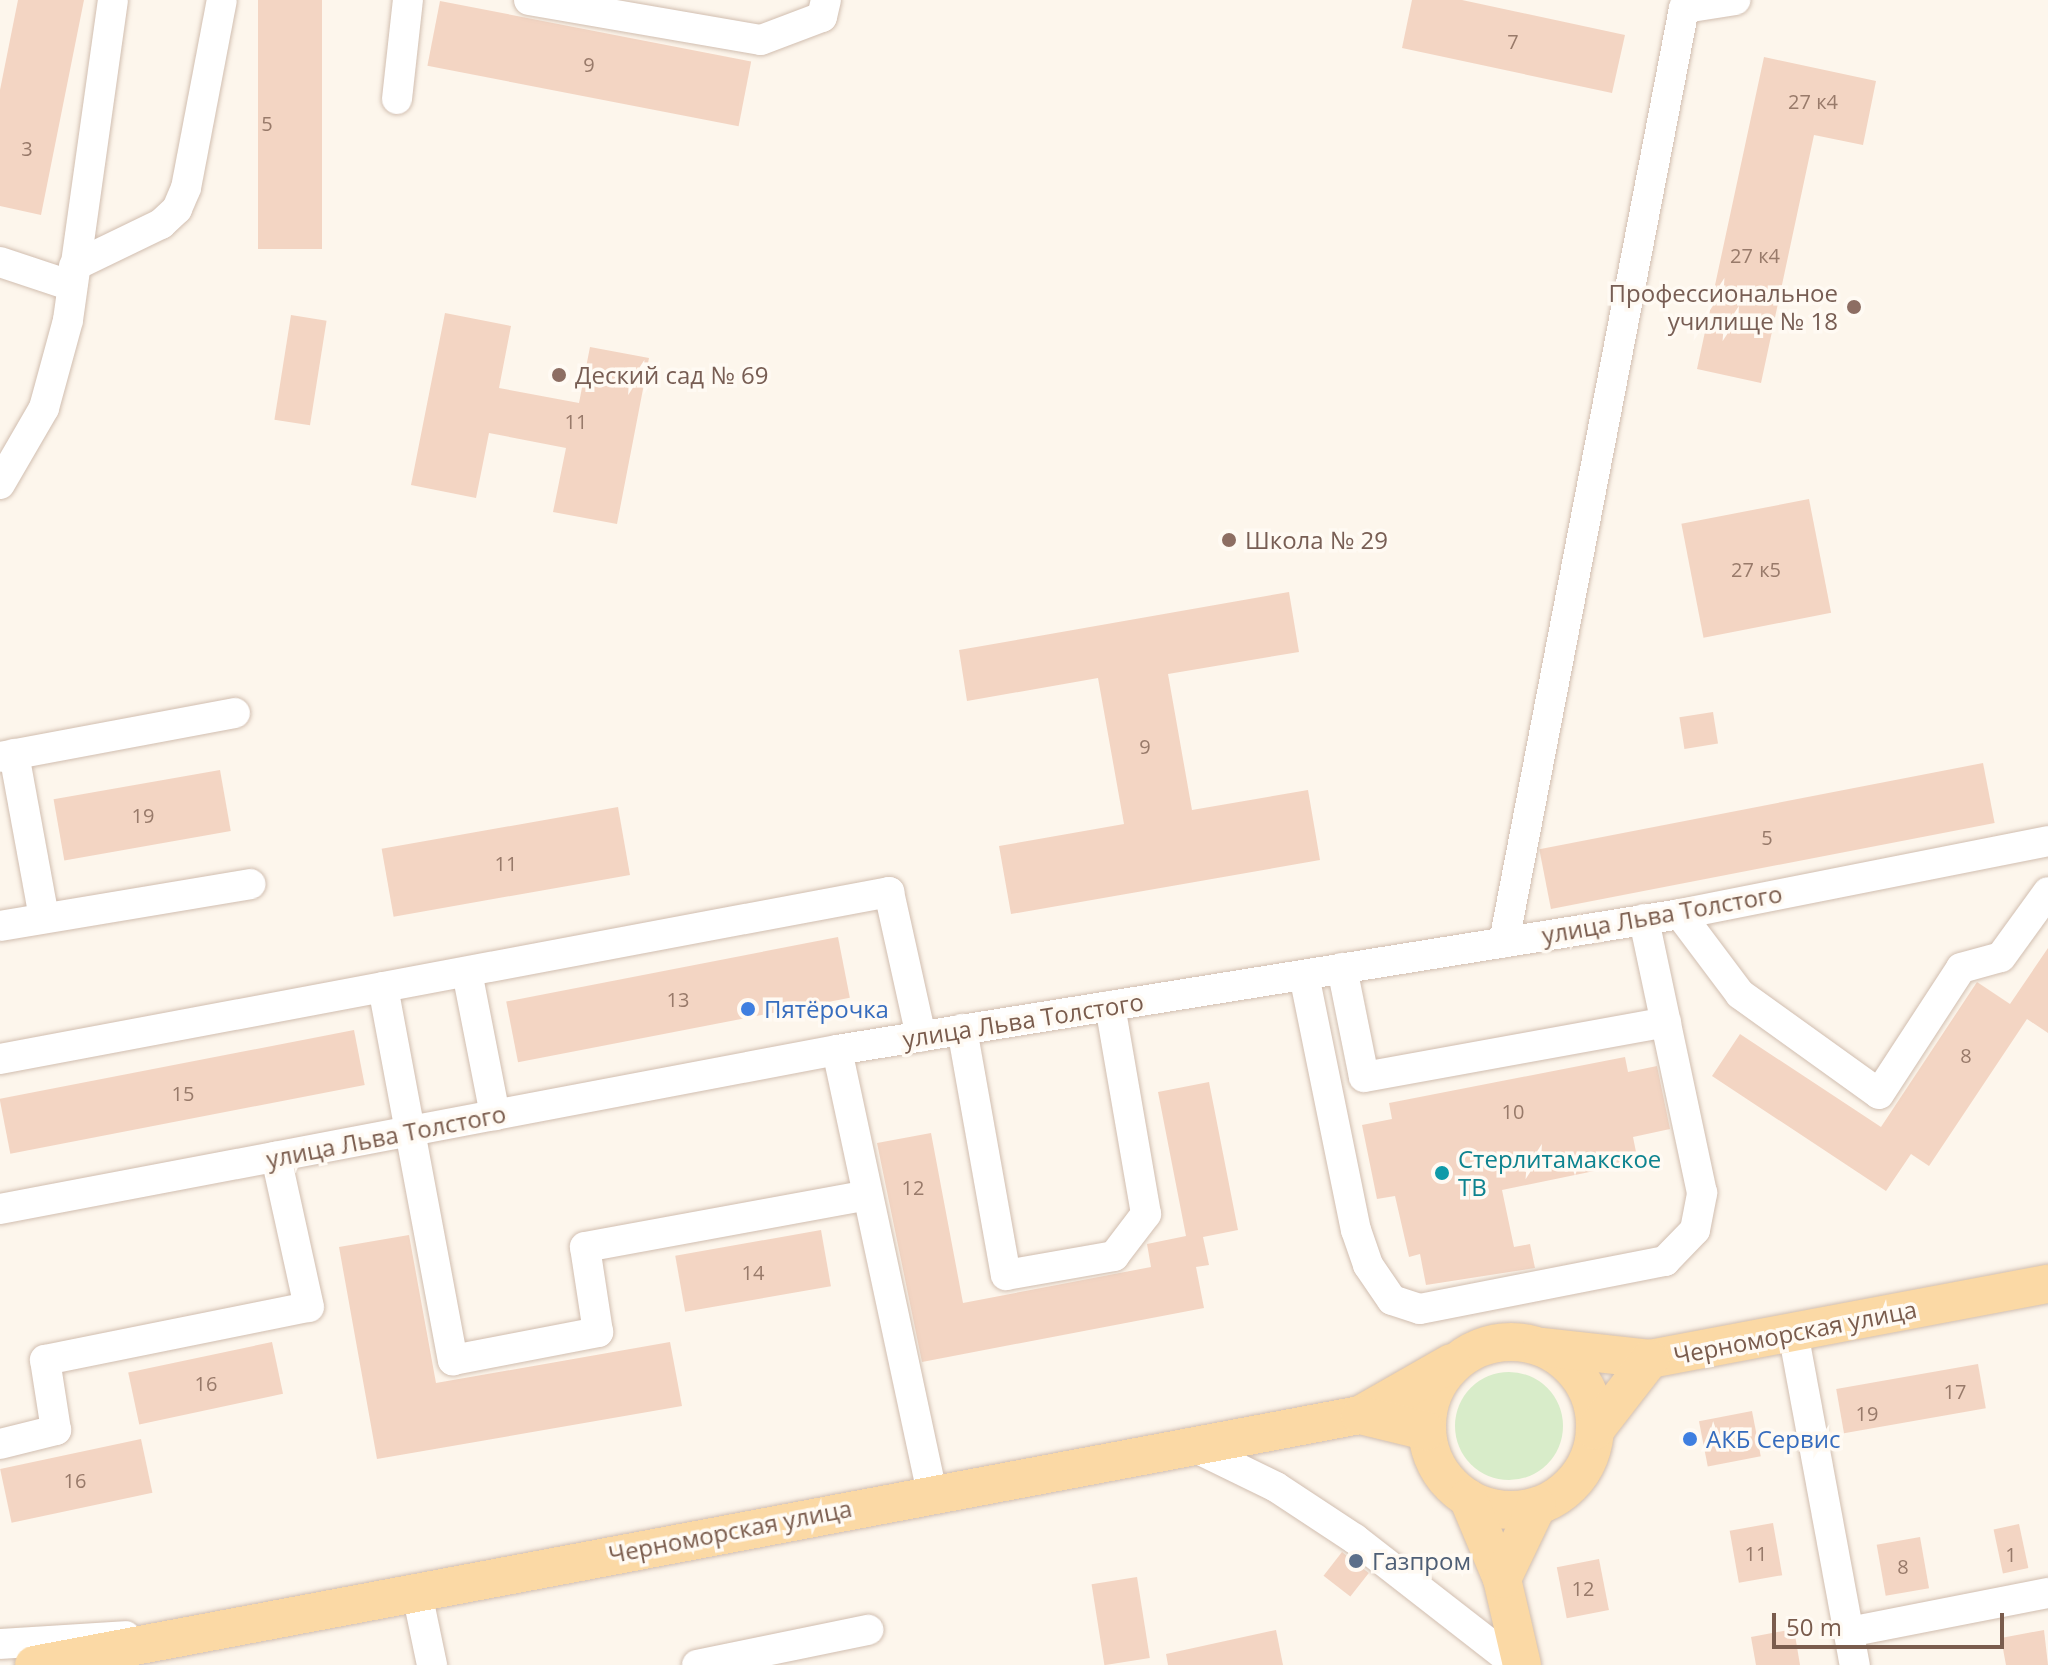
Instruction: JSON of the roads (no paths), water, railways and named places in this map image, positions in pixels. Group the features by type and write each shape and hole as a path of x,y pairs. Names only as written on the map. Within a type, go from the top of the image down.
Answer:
{"main road":[{"name":"Черноморская улица","path":"1540,1347 1650,1359 2048,1284"},
{"path":"1360,1415 1486,1345 1513,1342 1540,1347 1563,1360 1581,1379 1592,1404 1595,1430"},
{"path":"1461,1357 1441,1377 1429,1403 1426,1431 1432,1457 1447,1481 1468,1498 1514,1510 1537,1506 1578,1477 1595,1430 1650,1359"},
{"name":"Черноморская улица","path":"34,1665 932,1492 1360,1415 1426,1431"},
{"path":"1468,1498 1502,1579 1520,1665"},
{"path":"1502,1579 1537,1506"}],"street":[{"path":"0,484 44,408 68,320 113,0"},
{"path":"0,262 73,276 161,224 177,209 186,188 222,0"},
{"path":"397,99 408,0"},
{"path":"529,0 761,40 822,17 826,0"},
{"path":"1504,942 1684,8 1735,0"},
{"path":"44,917 7,755 235,713"},
{"name":"улица Льва Толстого","path":"0,1209 837,1050 1680,914 2046,850"},
{"path":"0,926 251,884"},
{"path":"0,1059 889,892 921,1036"},
{"path":"1680,914 1740,994 1879,1094 1961,968 2001,957 2048,892"},
{"path":"1304,975 1356,1230 1368,1265 1392,1300 1420,1309 1665,1261 1695,1230 1702,1193 1644,919"},
{"path":"1342,968 1364,1077 1666,1022"},
{"path":"467,972 495,1115"},
{"path":"383,987 453,1360 598,1332 585,1247 867,1195"},
{"path":"962,1029 1006,1275 1114,1256 1146,1214 1110,1006"},
{"path":"837,1050 932,1492"},
{"path":"0,1444 56,1430 45,1360 309,1307 276,1157"},
{"path":"1793,1332 1855,1665"},
{"path":"1192,1446 1276,1487 1355,1539 1520,1665"},
{"path":"417,1593 432,1665"},
{"path":"1849,1632 2048,1593"},
{"path":"697,1665 868,1630"},
{"path":"0,1644 101,1635 168,1638"}],"place":[{"name":"Профессиональное училище № 18","path":"1854,307"},
{"name":"Деский сад № 69","path":"559,375"},
{"name":"Школа № 29","path":"1229,540"},
{"name":"Пятёрочка","path":"748,1009"},
{"name":"Стерлитамакское ТВ","path":"1442,1173"},
{"name":"АКБ Сервис","path":"1690,1439"},
{"name":"Газпром","path":"1356,1561"}]}
